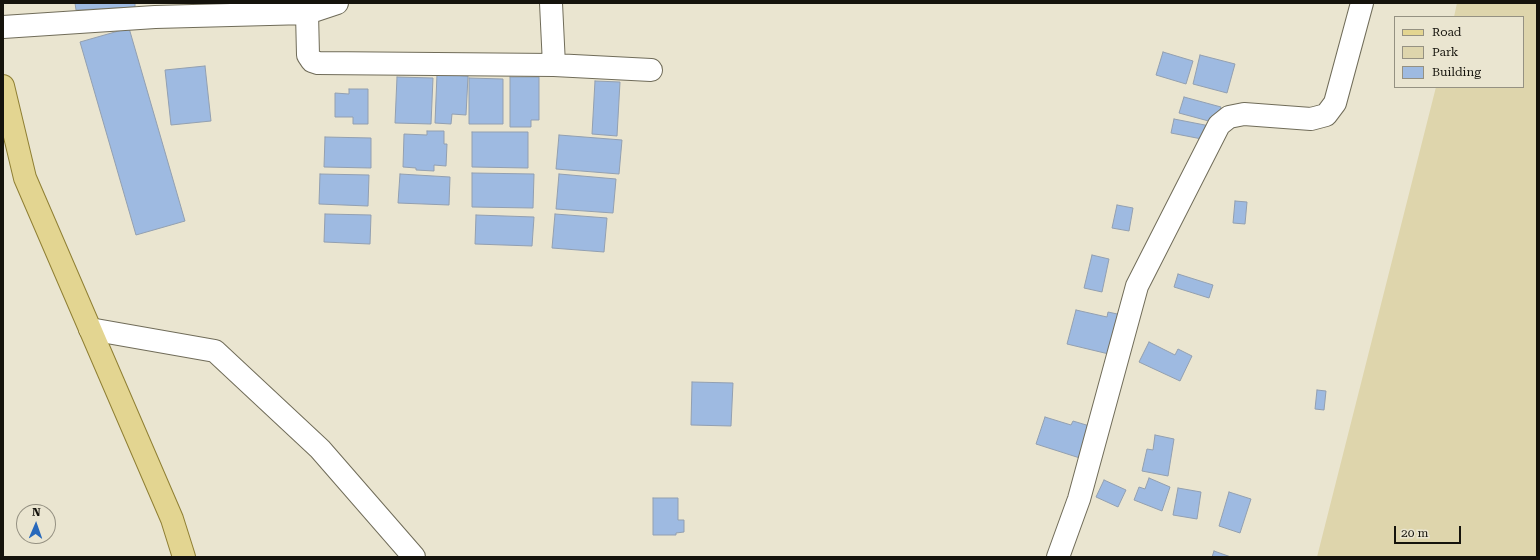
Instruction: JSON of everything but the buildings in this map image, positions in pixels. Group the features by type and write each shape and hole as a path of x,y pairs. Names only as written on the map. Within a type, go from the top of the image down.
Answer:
{"main road":[{"path":"3,86 25,178 172,519 184,557"}],"street":[{"path":"3,27 156,17 307,13 338,3"},
{"path":"551,3 554,65"},
{"path":"1058,557 1079,498 1137,286 1219,125 1229,117 1244,114 1311,119 1326,115 1335,103 1362,3"},
{"path":"307,13 308,55 312,61 318,63 554,65 651,70"},
{"path":"90,329 215,351 320,449 414,557"}],"green space":[{"path":"1457,3 1537,3 1537,557 1317,557 1436,88 1524,88 1524,16 1454,16"}]}
